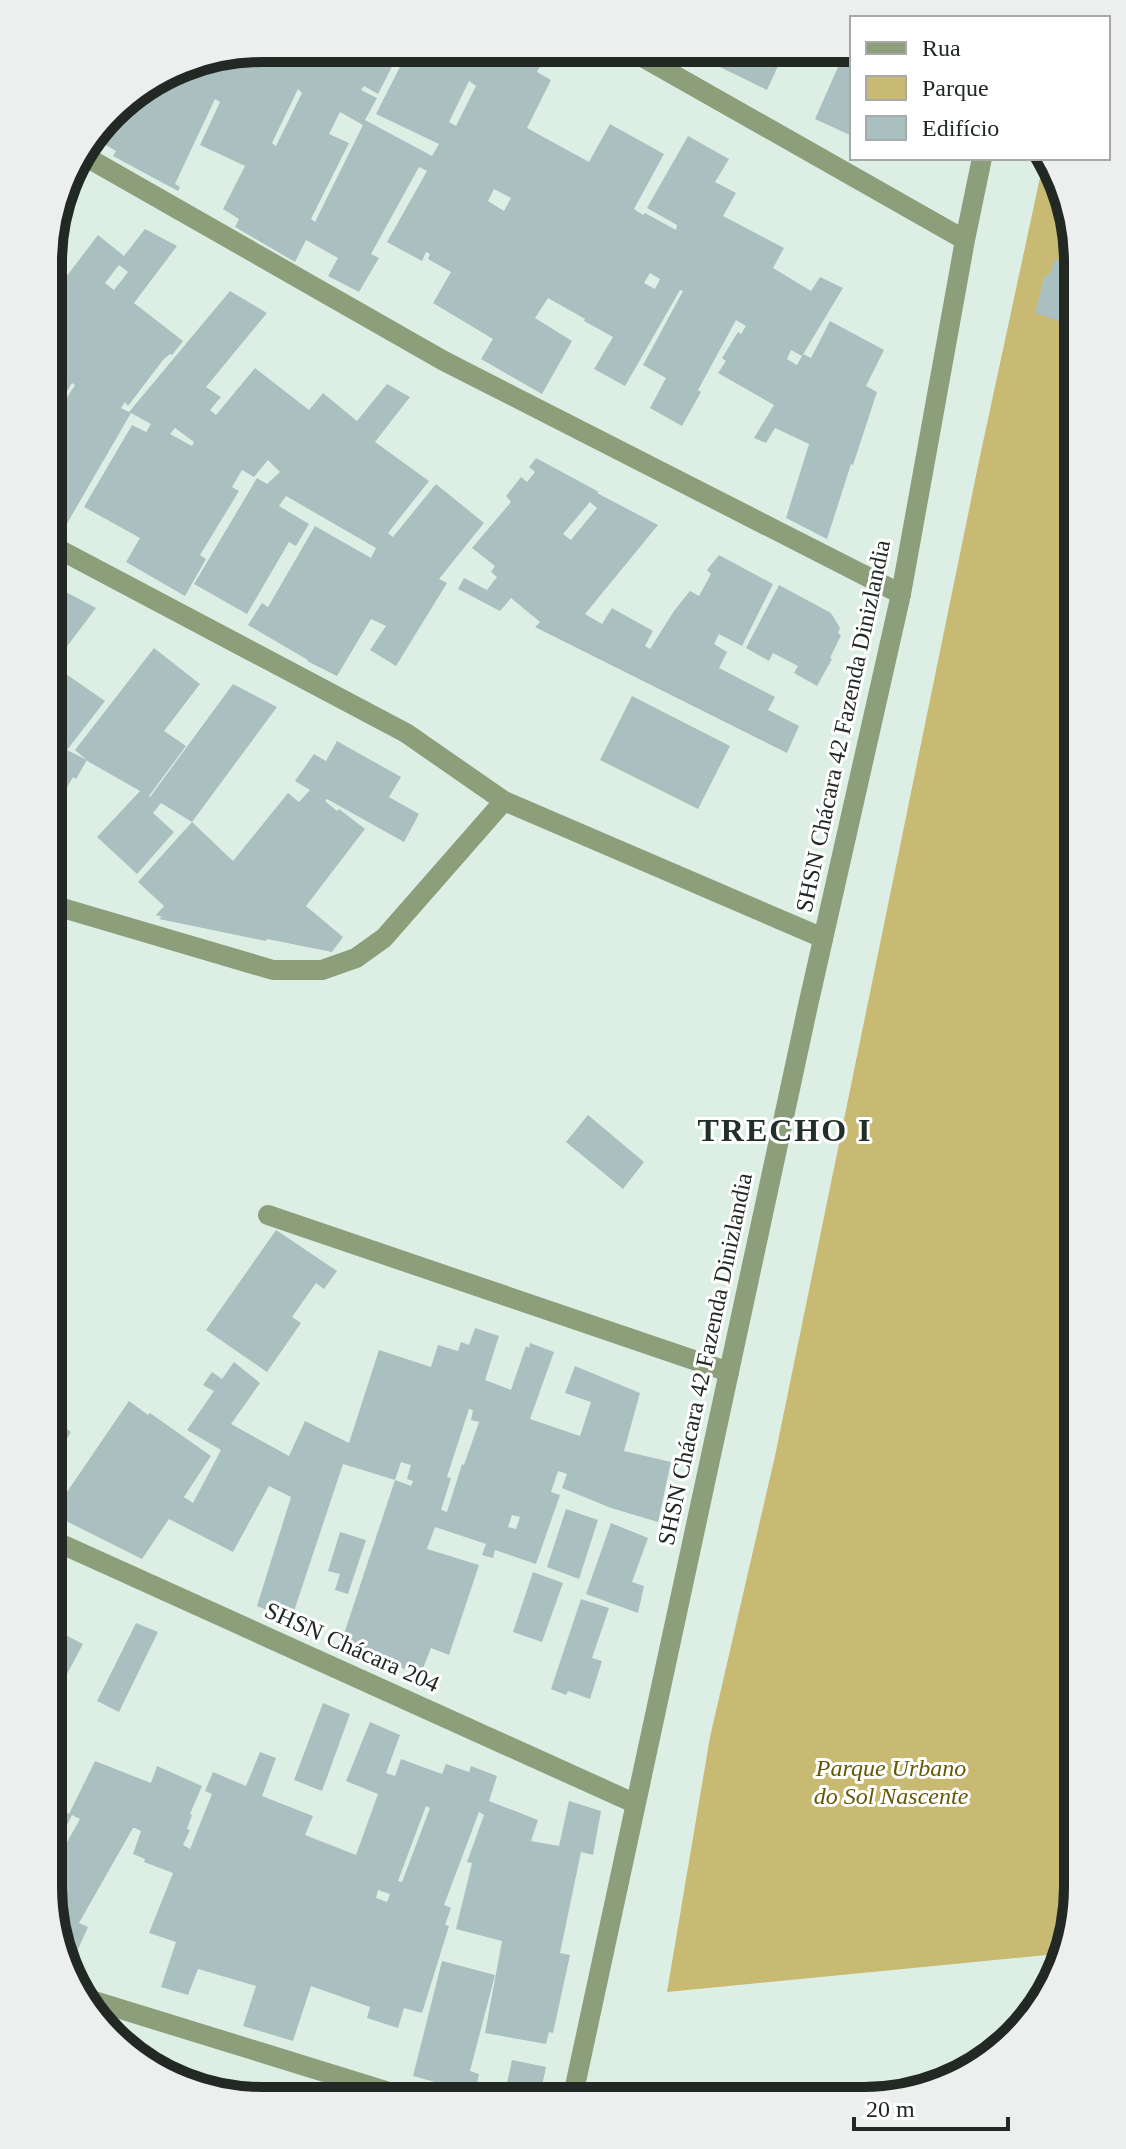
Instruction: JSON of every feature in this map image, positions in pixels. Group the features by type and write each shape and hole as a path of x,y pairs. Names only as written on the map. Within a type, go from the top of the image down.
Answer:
{"street":[{"path":"651,62 965,240"},
{"path":"91,159 444,361 901,594"},
{"name":"SHSN Chácara 42 Fazenda Dinizlandia","path":"575,2087 823,938 901,594 982,160"},
{"path":"62,551 406,733 504,801 823,938"},
{"path":"62,908 273,970 322,970 356,958 384,938 504,801"},
{"path":"268,1215 729,1372"},
{"name":"SHSN Chácara 204","path":"62,1544 634,1803"},
{"path":"99,2003 373,2087"}],"green space":[{"name":"Parque Urbano do Sol Nascente","path":"1041,171 1053,198 1064,249 1064,1900 1060,1926 1052,1955 667,1992 710,1737 775,1456"}],"building":[{"path":"265,62 276,67 279,62 394,62 378,94 364,86 361,90 377,98 365,120 432,156 439,144 376,114 402,62 542,62 537,72 551,80 527,128 589,162 610,124 664,154 634,209 676,230 677,225 647,208 688,136 729,159 715,182 736,193 723,216 784,248 773,268 811,291 820,277 843,288 803,354 811,358 830,321 884,350 866,386 877,392 827,539 786,518 809,444 775,428 766,443 754,438 774,405 718,373 726,361 722,358 738,332 741,334 746,326 736,320 682,426 650,408 666,378 643,365 683,291 680,290 625,386 594,369 613,337 548,298 535,318 572,341 542,394 481,359 493,339 433,303 451,272 428,259 430,254 426,252 422,261 387,242 427,171 419,167 371,254 379,258 359,292 328,276 338,258 306,240 295,262 235,227 239,219 223,209 245,166 200,145 220,102 215,99 175,184 180,187 178,191 113,156 116,151 102,143 140,103 174,83 224,66","holes":["469,81 476,86 456,126 449,122","298,89 302,93 276,146 272,143","340,112 363,125 315,222 311,219 349,143 329,134","494,189 511,198 504,211 488,201","650,273 660,279 655,289 644,283","791,350 802,356 797,365 787,359"]},
{"path":"710,62 780,62 767,90"},
{"path":"850,62 850,135 815,119 838,67 829,63"},
{"path":"145,229 177,246 134,303 183,341 172,355 163,360 128,406 125,402 121,408 129,412 230,291 267,313 206,387 221,397 210,410 216,415 255,368 309,410 323,393 357,421 387,384 410,397 375,442 429,481 388,533 393,537 436,484 484,523 439,579 447,583 396,666 370,650 386,626 371,619 337,676 248,625 262,603 268,607 315,526 371,558 376,548 286,496 279,506 309,524 296,546 289,542 247,614 194,584 257,478 267,484 280,472 268,460 254,477 242,470 232,487 239,491 200,555 206,559 185,596 126,562 140,538 84,507 132,425 146,432 151,424 131,413 65,527 62,526 62,430 65,424 62,422 62,405 75,385 72,383 62,399 62,282 98,235 124,256","holes":["119,265 128,272 114,290 105,283","175,428 194,442 192,446 170,434"]},
{"path":"1055,259 1064,262 1064,323 1035,313 1045,274 1049,276"},
{"path":"536,458 658,525 585,614 602,624 612,608 653,631 645,646 650,649 690,591 699,596 711,574 707,570 719,555 773,584 742,646 719,634 714,644 727,652 719,668 775,697 768,710 799,726 787,753 535,627 540,622 511,598 500,611 458,589 464,578 487,590 497,577 491,572 495,566 472,548 511,502 506,496 521,477 527,482 535,472 529,467","holes":["590,502 597,508 571,540 563,534"]},
{"path":"779,585 831,613 840,628 838,633 841,635 832,659 817,686 794,673 798,666 773,653 769,661 746,648"},
{"path":"62,590 96,608 62,653"},
{"path":"154,648 200,684 164,731 186,746 150,797 233,684 277,707 192,822 161,803 153,813 174,832 137,874 97,837 140,791 89,762 75,750"},
{"path":"62,671 105,701 67,750 87,760 65,791 62,790"},
{"path":"632,696 730,746 698,809 600,760"},
{"path":"337,741 401,777 389,797 419,814 404,842 327,799 325,801 365,829 306,906 343,937 332,952 159,919 162,917 156,915 164,906 138,882 192,822 233,861 288,793 299,802 310,790 295,781 314,754 326,761"},
{"path":"588,1115 644,1162 623,1189 566,1142"},
{"path":"276,1230 337,1271 324,1289 316,1283 292,1317 301,1323 267,1372 206,1330"},
{"path":"475,1328 499,1336 485,1380 511,1390 526,1346 529,1348 530,1343 554,1352 530,1419 580,1436 591,1402 565,1393 575,1366 640,1393 624,1451 671,1462 658,1522 611,1508 562,1488 567,1474 558,1471 551,1492 560,1495 536,1564 495,1550 493,1558 482,1555 486,1544 435,1527 427,1549 479,1565 449,1655 431,1648 420,1676 340,1646 395,1480 343,1464 291,1620 257,1606 291,1497 269,1486 233,1552 169,1519 142,1559 62,1519 62,1499 129,1401 211,1456 184,1497 193,1503 221,1450 187,1430 214,1391 203,1385 212,1372 222,1379 234,1362 260,1383 231,1424 289,1456 305,1421 349,1443 379,1350 431,1367 438,1345 458,1351 461,1342 469,1345","holes":["469,1409 473,1410 471,1420 479,1422 447,1512 441,1510 451,1478 447,1477","401,1462 411,1465 407,1479 413,1481 411,1486 395,1480","512,1515 520,1517 516,1529 508,1527"]},
{"path":"62,1426 71,1432 62,1447"},
{"path":"566,1509 598,1520 579,1579 547,1567"},
{"path":"611,1523 648,1538 632,1582 644,1586 638,1613 586,1594"},
{"path":"340,1532 366,1540 348,1594 335,1590 340,1574 328,1571"},
{"path":"533,1572 563,1583 542,1642 513,1632"},
{"path":"581,1599 609,1608 592,1658 602,1661 590,1699 551,1689"},
{"path":"136,1623 158,1632 119,1712 97,1701"},
{"path":"62,1633 83,1644 62,1683"},
{"path":"323,1703 350,1714 322,1791 294,1780"},
{"path":"370,1722 400,1735 386,1773 395,1776 401,1759 442,1774 446,1764 469,1772 471,1766 497,1776 489,1801 538,1820 531,1841 559,1846 569,1801 601,1811 593,1855 581,1852 560,1953 570,1955 553,2033 549,2032 546,2044 485,2033 502,1941 456,1929 472,1863 467,1862 484,1815 479,1812 444,1905 451,1908 445,1925 449,1926 422,2013 404,2008 398,2028 367,2018 370,2007 311,1986 293,2041 243,2026 256,1986 198,1969 188,1995 161,1987 176,1942 149,1933 173,1873 144,1862 145,1859 133,1854 141,1831 135,1828 79,1923 88,1927 75,1956 64,1913 62,1851 80,1819 72,1815 62,1835 62,1811 69,1814 95,1761 151,1783 157,1766 202,1786 190,1814 187,1829 190,1830 183,1845 190,1849 212,1794 205,1791 213,1772 246,1786 260,1752 276,1758 262,1796 313,1816 305,1835 356,1855 378,1794 346,1781","holes":["426,1806 430,1808 402,1882 398,1881","378,1890 390,1894 387,1902 376,1898"]},
{"path":"442,1961 495,1975 470,2071 479,2074 476,2087 453,2087 413,2076"},
{"path":"512,2060 546,2067 542,2087 506,2087"}],"district":[{"name":"TRECHO I","path":"785,1130"}]}
